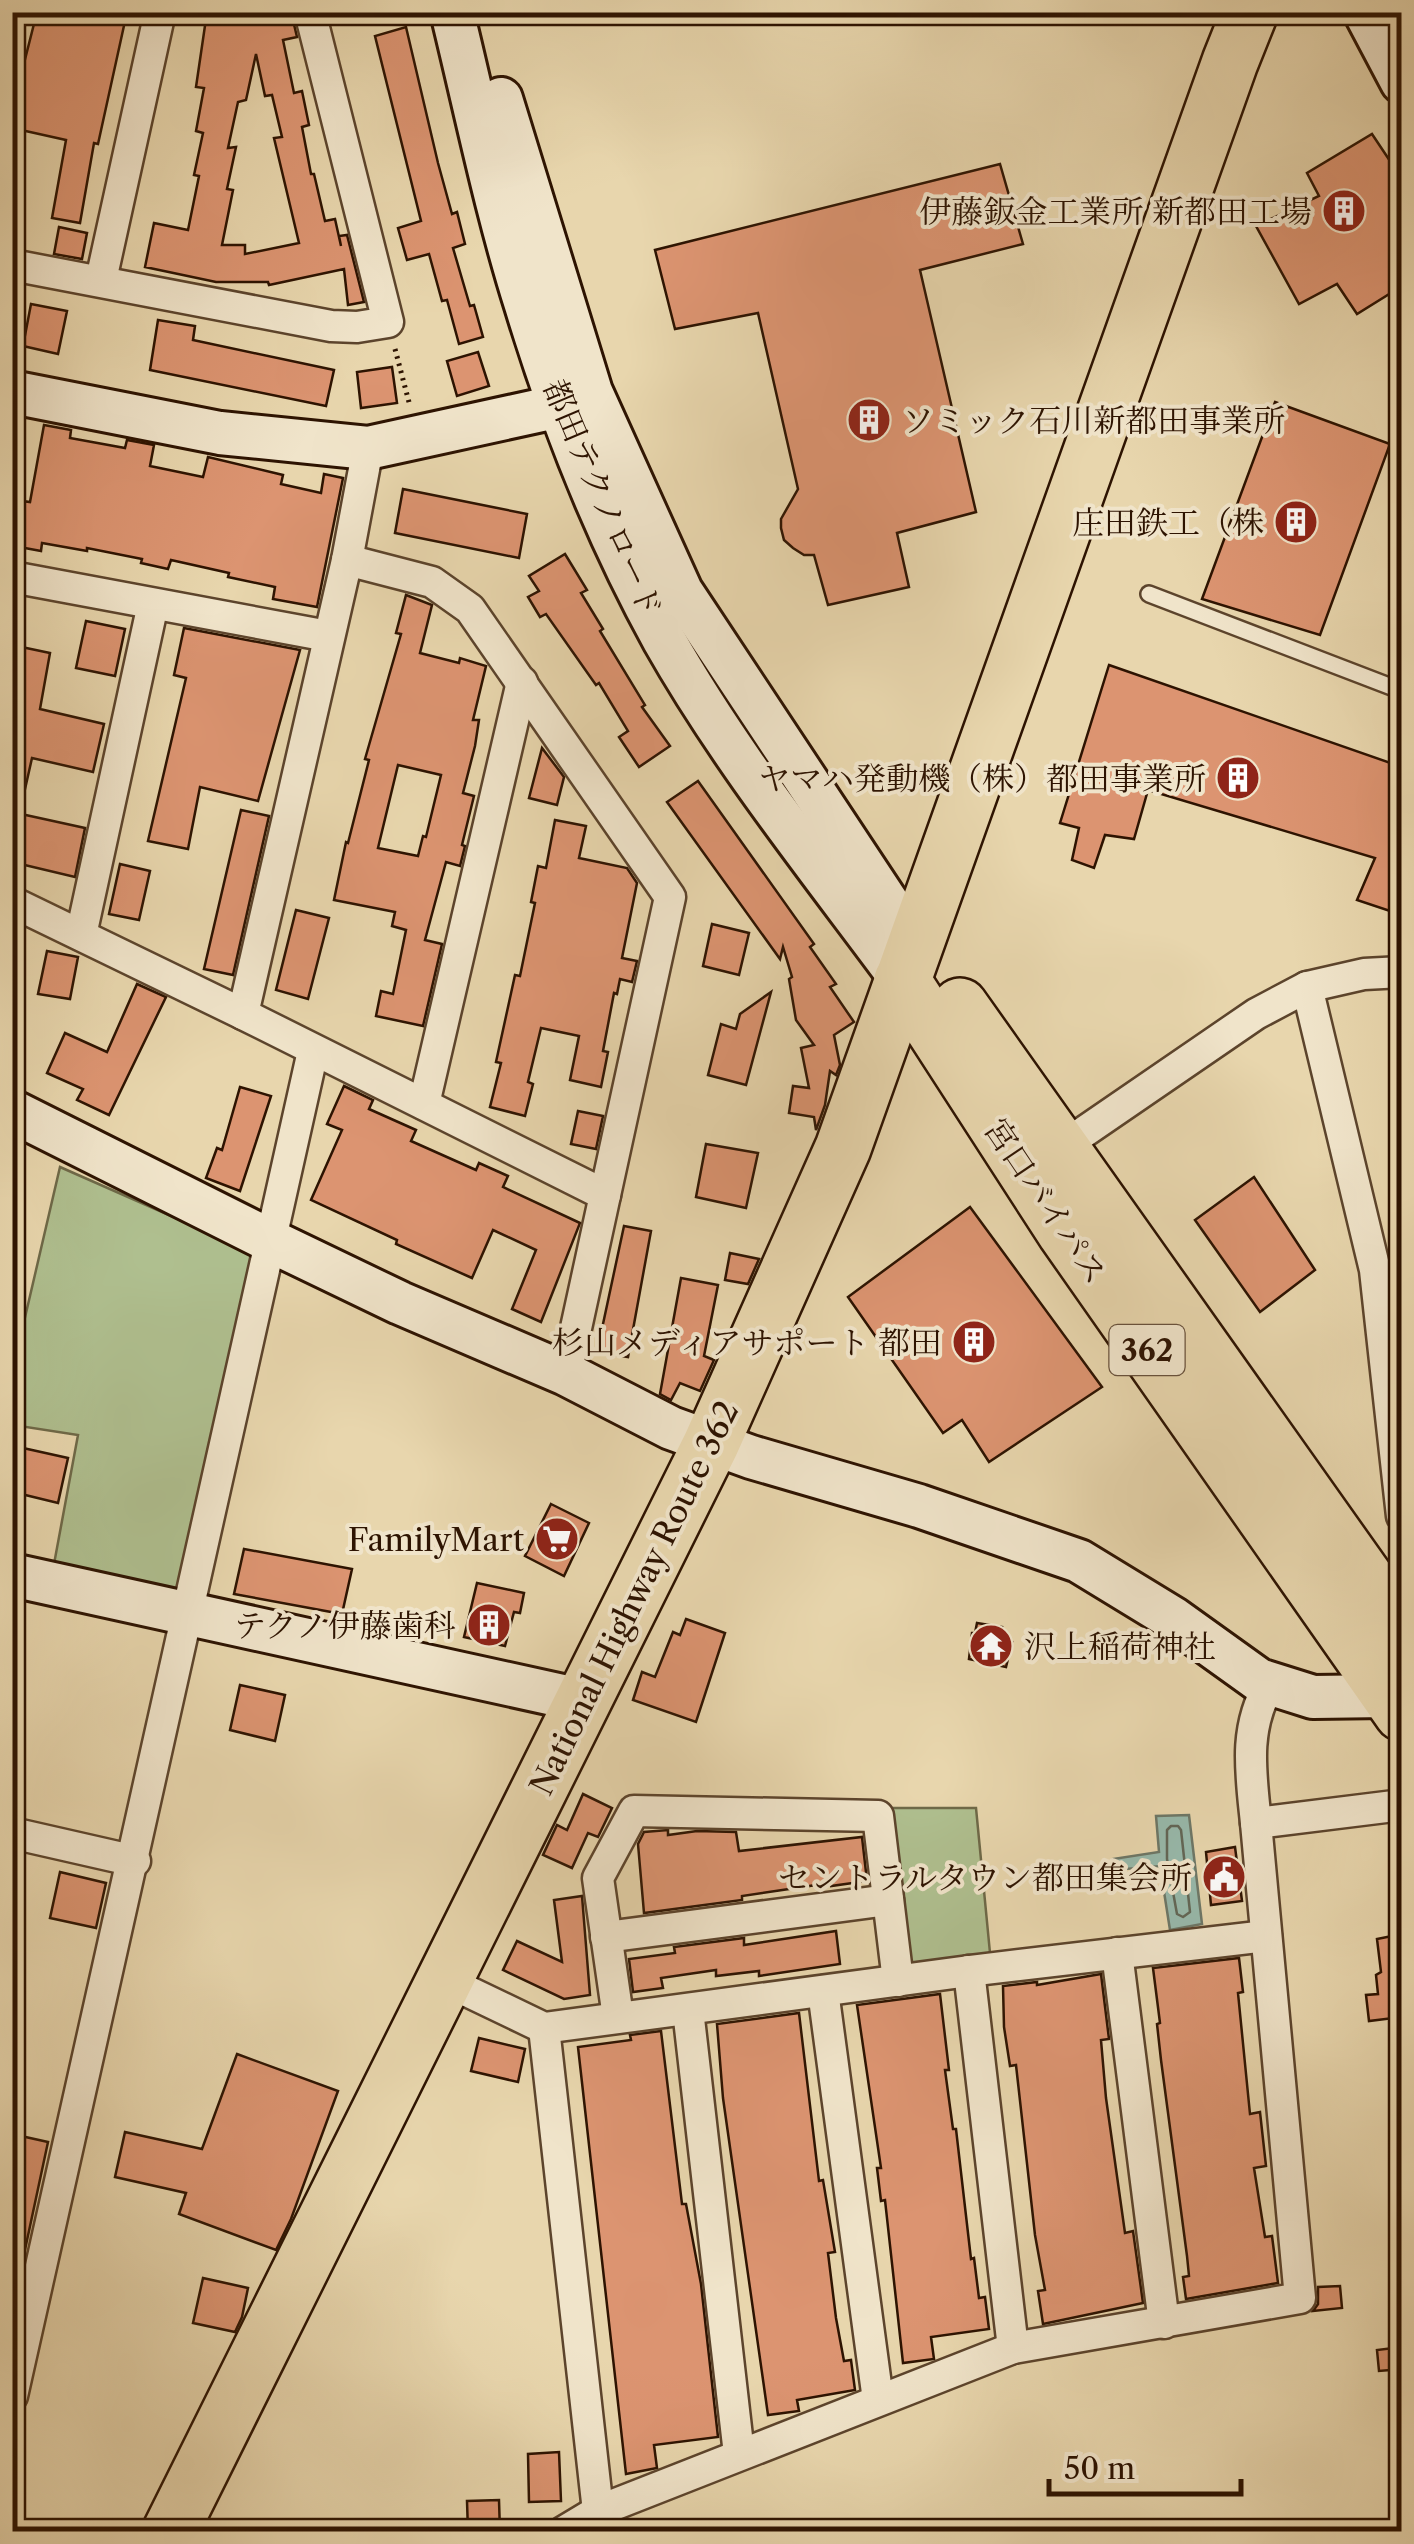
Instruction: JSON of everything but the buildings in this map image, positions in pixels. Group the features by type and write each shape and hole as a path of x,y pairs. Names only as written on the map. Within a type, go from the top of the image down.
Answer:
{"highway":[{"name":"National Highway Route 362","path":"170,2532 712,1444 844,1148 1250,12"},
{"name":"宮口バイパス","path":"908,962 1062,1148 1392,1596"},
{"name":"宮口バイパス","path":"908,962 1065,1232 1394,1705"}],"street":[{"path":"101,280 160,12"},
{"path":"12,264 331,326 388,322 310,12"},
{"name":"都田テクノロード","path":"452,12 525,303 560,406 610,532 664,640 745,768 908,962"},
{"name":"都田テクノロード","path":"475,12 591,392 642,512 680,591 908,962"},
{"path":"1365,12 1402,82"},
{"path":"12,392 220,433 368,448 560,406"},
{"path":"244,1014 368,448"},
{"path":"346,560 432,582 456,596 488,631 670,897 566,1374"},
{"path":"12,576 328,636"},
{"path":"80,934 153,604"},
{"path":"424,1104 522,682"},
{"path":"12,902 605,1195"},
{"path":"1062,1148 1256,1014 1307,987 1364,974 1402,972"},
{"path":"1307,987 1388,1275 1402,1516"},
{"path":"12,2396 313,1051"},
{"path":"12,1111 271,1241 400,1303 566,1374 671,1428 1079,1560 1174,1618 1270,1684 1314,1698 1394,1705"},
{"path":"12,1574 584,1702"},
{"path":"564,2532 598,2511 1013,2348 1300,2298 1249,1748 1258,1703 1270,1684"},
{"path":"1256,1824 1402,1805"},
{"path":"618,2017 598,1878 634,1812 878,1816 898,1981"},
{"path":"12,1833 134,1862"},
{"path":"606,1938 888,1900"},
{"path":"444,1980 544,2028 1266,1936"},
{"path":"1117,1953 1164,2323"},
{"path":"969,1971 1013,2348"},
{"path":"823,1991 878,2400"},
{"path":"688,2010 739,2454"},
{"path":"544,2028 598,2511"}],"lane":[{"path":"1150,594 1402,691"}],"path":[{"path":"388,322 419,438"}],"green space":[{"path":"60,1167 246,1249 255,1263 183,1584 177,1591 54,1564 78,1435 13,1425 13,1369"},
{"path":"891,1808 976,1808 990,1953 908,1965"}],"water":[{"path":"1189,1815 1202,1924 1170,1930 1160,1866 1114,1870 1113,1859 1159,1852 1156,1816"}],"place":[{"name":"伊藤鈑金工業所 新都田工場","path":"1344,211"},
{"name":"ソミック石川新都田事業所","path":"869,420"},
{"name":"庄田鉄工（株","path":"1296,522"},
{"name":"ヤマハ発動機（株）都田事業所","path":"1238,778"},
{"name":"杉山メディアサポート 都田","path":"974,1342"},
{"name":"FamilyMart","path":"557,1539"},
{"name":"テクノ伊藤歯科","path":"489,1625"},
{"name":"沢上稲荷神社","path":"991,1646"},
{"name":"セントラルタウン都田集会所","path":"1224,1877"}]}
